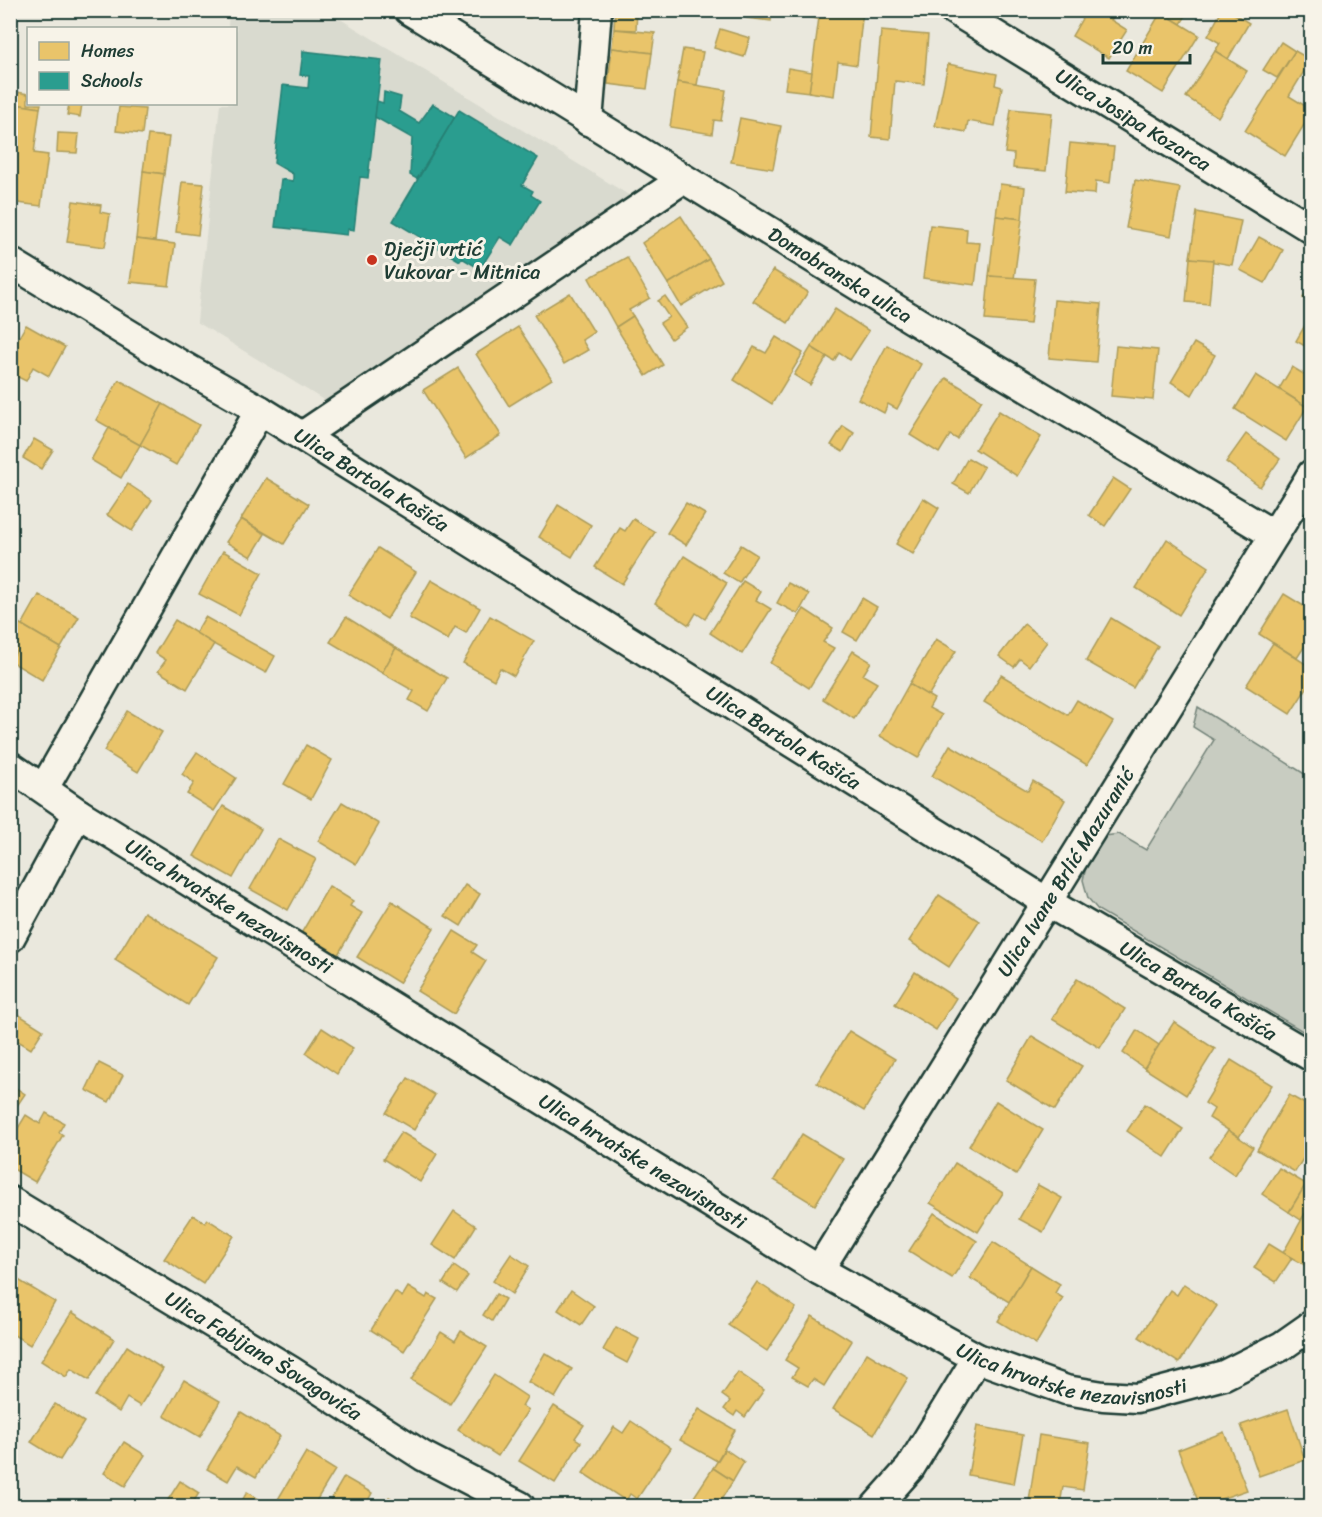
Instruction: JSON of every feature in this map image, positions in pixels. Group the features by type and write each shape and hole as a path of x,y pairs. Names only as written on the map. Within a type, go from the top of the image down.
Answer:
{"street":[{"name":"Domobranska ulica","path":"409,10 683,179 1274,535"},
{"path":"588,121 597,10"},
{"name":"Ulica Josipa Kozarca","path":"954,10 1311,229"},
{"path":"302,436 683,179"},
{"name":"Ulica Bartola Kašića","path":"10,262 155,350 260,410 1047,902 1311,1057"},
{"path":"44,788 260,410"},
{"name":"Ulica Ivane Brlić Mazuranić","path":"819,1270 1311,474"},
{"name":"Ulica hrvatske nezavisnosti","path":"10,766 78,813 819,1270 977,1358 1066,1390 1103,1396 1137,1398 1224,1375 1282,1346 1311,1325"},
{"path":"10,938 78,813"},
{"name":"Ulica Fabijana Šovagovića","path":"10,1201 291,1371 423,1456 520,1506"},
{"path":"876,1506 910,1468 977,1358"}],"shaded area":[{"name":"Dječji vrtić Vukovar - Mitnica","path":"229,11 327,11 632,197 330,404 197,322 220,105 237,105 237,27 228,27"},
{"path":"1198,707 1311,778 1311,1036 1098,910 1088,898 1083,880 1093,850 1105,836 1119,834 1146,850 1214,740 1193,727"}],"building: Homes":[{"path":"485,10 530,10 530,18 484,15"},
{"path":"615,10 637,10 636,30 614,29"},
{"path":"649,10 684,10 684,16 648,13"},
{"path":"748,10 772,10 771,21 747,18"},
{"path":"804,10 820,10 818,19 803,16"},
{"path":"820,10 863,10 857,65 838,62 834,96 809,92"},
{"path":"1087,10 1117,10 1111,20 1127,30 1109,58 1072,36"},
{"path":"1163,10 1189,10 1181,24 1161,12"},
{"path":"1222,10 1228,10 1249,23 1228,59 1215,51 1220,43 1208,36"},
{"path":"1161,12 1199,35 1163,93 1126,71"},
{"path":"614,29 655,33 652,53 612,48"},
{"path":"720,29 750,38 744,57 714,48"},
{"path":"881,31 928,35 924,84 895,81 890,139 871,137"},
{"path":"1281,42 1295,51 1277,78 1263,70"},
{"path":"612,48 652,53 647,89 608,84"},
{"path":"683,49 703,52 697,85 677,82"},
{"path":"1215,51 1247,71 1218,117 1186,97"},
{"path":"1295,51 1311,60 1289,96 1312,112 1285,156 1245,131"},
{"path":"10,55 14,55 10,92"},
{"path":"948,64 997,74 995,85 1002,87 995,126 968,121 966,132 935,126"},
{"path":"788,68 812,72 809,92 785,89"},
{"path":"677,82 726,90 721,121 714,120 712,134 670,127"},
{"path":"17,92 27,94 27,105 41,105 40,108 15,104"},
{"path":"15,104 40,108 34,153 48,155 41,206 10,202 10,137"},
{"path":"69,105 82,105 80,117 67,115"},
{"path":"119,107 145,109 142,134 116,131"},
{"path":"1011,109 1052,113 1046,171 1013,168 1014,154 1005,153"},
{"path":"740,118 781,126 773,169 731,162"},
{"path":"58,133 79,134 77,153 57,152"},
{"path":"148,135 169,137 164,174 143,171"},
{"path":"1070,143 1114,147 1110,183 1096,181 1095,194 1065,192"},
{"path":"1312,148 1312,163 1305,159"},
{"path":"143,171 164,174 155,241 136,239"},
{"path":"1135,180 1180,188 1171,236 1126,228"},
{"path":"182,182 204,184 198,235 176,232"},
{"path":"1000,184 1025,187 1022,219 996,216"},
{"path":"73,201 101,205 100,212 110,214 105,247 67,242"},
{"path":"1197,212 1241,221 1232,265 1190,258"},
{"path":"681,216 709,259 668,284 642,243"},
{"path":"996,216 1022,219 1014,279 989,276"},
{"path":"930,225 967,229 966,242 980,243 975,285 923,278"},
{"path":"1259,237 1283,250 1265,283 1240,270"},
{"path":"136,239 175,244 169,286 130,282"},
{"path":"627,257 650,298 629,310 633,316 616,327 589,278"},
{"path":"1190,258 1213,260 1209,304 1186,302"},
{"path":"709,259 722,281 681,306 668,284"},
{"path":"773,270 808,292 788,323 753,301"},
{"path":"989,276 1035,279 1030,324 985,320"},
{"path":"1312,283 1312,302 1303,298"},
{"path":"570,293 594,332 582,340 588,350 564,364 534,315"},
{"path":"665,296 687,327 671,339 660,323 669,317 658,301"},
{"path":"1054,300 1101,304 1096,362 1049,358"},
{"path":"835,309 869,331 850,360 839,353 834,361 811,347"},
{"path":"1312,313 1312,350 1296,341"},
{"path":"633,316 663,365 646,376 616,327"},
{"path":"26,325 65,347 49,376 33,367 26,381 10,373 10,353"},
{"path":"518,327 552,379 509,406 476,354"},
{"path":"776,337 803,353 772,404 734,380 754,347 766,353"},
{"path":"1194,343 1215,355 1192,395 1171,382"},
{"path":"887,345 921,364 897,409 888,404 884,413 858,399"},
{"path":"1116,346 1158,350 1153,400 1111,396"},
{"path":"811,347 827,357 810,385 794,375"},
{"path":"1292,367 1312,379 1312,400 1307,407 1279,389"},
{"path":"458,368 501,435 466,458 423,390"},
{"path":"1256,375 1307,407 1286,441 1235,409"},
{"path":"946,378 982,400 957,439 950,435 939,453 910,435"},
{"path":"119,380 163,404 140,445 96,420"},
{"path":"163,404 199,425 176,465 140,445"},
{"path":"999,411 1041,437 1017,476 975,449"},
{"path":"843,426 854,433 843,452 831,445"},
{"path":"109,428 140,445 121,478 91,460"},
{"path":"1246,434 1280,459 1260,487 1226,462"},
{"path":"34,439 53,450 41,469 23,458"},
{"path":"968,458 984,467 969,493 953,484"},
{"path":"266,478 309,504 284,544 241,519"},
{"path":"1113,478 1130,489 1105,526 1089,515"},
{"path":"128,484 152,500 132,531 107,515"},
{"path":"923,498 939,508 913,554 896,544"},
{"path":"686,503 705,514 686,545 667,533"},
{"path":"558,505 591,525 572,557 539,537"},
{"path":"241,519 265,534 251,557 226,542"},
{"path":"633,519 655,532 622,584 595,567 620,528 625,531"},
{"path":"1167,539 1209,567 1179,615 1136,588"},
{"path":"741,545 757,555 739,583 723,573"},
{"path":"378,548 416,572 387,619 348,595"},
{"path":"223,551 262,573 239,615 199,594"},
{"path":"684,556 727,583 705,619 696,613 689,625 655,603"},
{"path":"431,580 480,608 466,633 455,627 448,640 409,618"},
{"path":"743,581 761,592 756,600 771,609 742,654 710,633"},
{"path":"788,583 809,594 798,614 777,603"},
{"path":"1284,594 1312,611 1312,635 1297,658 1259,634"},
{"path":"39,595 79,617 61,648 22,625"},
{"path":"862,598 877,607 857,640 843,632"},
{"path":"804,609 833,628 823,642 834,648 809,688 770,663"},
{"path":"490,616 534,641 514,676 500,668 494,680 463,663"},
{"path":"205,617 275,656 266,673 195,634"},
{"path":"346,617 396,648 382,673 330,642"},
{"path":"10,618 61,648 42,680 10,661 16,652 10,649"},
{"path":"1111,618 1158,646 1133,688 1086,661"},
{"path":"175,620 214,644 187,689 158,671 166,660 155,653"},
{"path":"1024,624 1047,642 1029,666 1020,659 1014,667 999,656"},
{"path":"936,639 956,651 928,696 909,684"},
{"path":"1273,643 1312,668 1312,680 1290,714 1246,686"},
{"path":"396,648 447,678 428,711 409,700 414,691 382,673"},
{"path":"853,651 871,662 863,675 877,683 854,719 823,699"},
{"path":"1001,675 1068,715 1077,700 1113,722 1087,765 984,702"},
{"path":"909,684 934,699 929,708 942,715 918,758 880,736"},
{"path":"127,711 162,732 138,772 104,751"},
{"path":"306,745 332,760 311,799 284,784"},
{"path":"950,745 1028,791 1033,781 1065,800 1042,841 932,776"},
{"path":"197,752 236,778 214,811 187,794 194,783 182,774"},
{"path":"342,802 379,824 356,864 318,841"},
{"path":"223,806 261,829 233,878 194,856"},
{"path":"278,839 316,859 288,910 250,889"},
{"path":"465,885 480,894 461,926 445,916"},
{"path":"329,886 353,901 350,906 362,913 336,958 299,937"},
{"path":"939,895 979,921 949,967 909,941"},
{"path":"392,901 434,928 399,983 357,957"},
{"path":"144,912 218,957 188,1005 115,960"},
{"path":"454,931 477,945 472,952 486,961 454,1014 417,991"},
{"path":"915,972 956,998 936,1030 895,1004"},
{"path":"1077,979 1125,1009 1100,1048 1052,1019"},
{"path":"10,1009 43,1030 31,1049 10,1036"},
{"path":"1174,1022 1215,1049 1186,1095 1144,1068"},
{"path":"322,1028 353,1048 337,1074 306,1053"},
{"path":"1137,1030 1159,1045 1144,1068 1123,1053"},
{"path":"849,1031 895,1059 864,1111 817,1083"},
{"path":"1032,1036 1082,1066 1055,1110 1006,1080"},
{"path":"1231,1060 1272,1085 1239,1137 1209,1118 1214,1109 1205,1103"},
{"path":"99,1063 123,1075 109,1102 86,1090"},
{"path":"408,1078 435,1095 414,1130 386,1113"},
{"path":"10,1084 25,1094 10,1116"},
{"path":"1289,1095 1312,1108 1312,1144 1295,1172 1257,1150"},
{"path":"996,1101 1043,1130 1016,1175 969,1146"},
{"path":"1145,1104 1183,1129 1165,1157 1127,1131"},
{"path":"46,1113 64,1123 59,1132 63,1135 35,1182 10,1167 10,1141 26,1115 40,1124"},
{"path":"1228,1130 1253,1147 1235,1175 1209,1157"},
{"path":"401,1132 437,1154 420,1182 383,1159"},
{"path":"802,1134 843,1159 815,1205 774,1180"},
{"path":"955,1163 1003,1193 978,1232 930,1203"},
{"path":"1279,1168 1306,1184 1289,1212 1262,1194"},
{"path":"1306,1184 1312,1188 1312,1215 1306,1212 1301,1220 1289,1212"},
{"path":"1038,1185 1062,1198 1043,1232 1019,1219"},
{"path":"454,1211 476,1226 455,1260 432,1245"},
{"path":"1306,1212 1312,1215 1312,1269 1283,1253"},
{"path":"934,1213 977,1241 952,1278 909,1251"},
{"path":"193,1215 205,1223 207,1219 234,1236 203,1284 164,1259"},
{"path":"993,1242 1031,1266 1009,1302 970,1278"},
{"path":"1269,1244 1292,1258 1276,1282 1254,1268"},
{"path":"511,1254 529,1266 512,1294 493,1281"},
{"path":"454,1266 468,1276 457,1292 443,1283"},
{"path":"1031,1266 1060,1284 1055,1293 1063,1298 1036,1344 998,1321"},
{"path":"15,1278 55,1302 30,1345 14,1335 10,1340 10,1284"},
{"path":"757,1282 796,1308 767,1351 728,1325"},
{"path":"1184,1284 1217,1306 1179,1363 1139,1337 1170,1290 1177,1295"},
{"path":"408,1287 426,1298 428,1294 437,1299 404,1351 371,1330 395,1292 402,1297"},
{"path":"571,1290 594,1306 581,1325 558,1310"},
{"path":"496,1294 505,1299 492,1321 483,1315"},
{"path":"72,1312 114,1339 89,1380 71,1369 66,1377 41,1361"},
{"path":"812,1316 852,1341 824,1386 813,1379 808,1386 792,1377 798,1368 785,1360"},
{"path":"616,1327 639,1339 627,1363 603,1350"},
{"path":"461,1331 487,1347 450,1404 411,1380 441,1332 455,1341"},
{"path":"127,1346 163,1369 140,1406 127,1398 119,1412 95,1396"},
{"path":"545,1353 572,1369 555,1398 528,1382"},
{"path":"867,1353 908,1378 874,1434 833,1409"},
{"path":"738,1372 764,1390 745,1417 737,1411 734,1416 724,1409 730,1401 722,1395"},
{"path":"494,1375 527,1397 522,1406 528,1410 498,1456 458,1430"},
{"path":"184,1380 220,1401 200,1437 164,1416"},
{"path":"55,1404 84,1422 60,1460 31,1442"},
{"path":"554,1406 584,1425 575,1438 581,1442 555,1483 519,1461"},
{"path":"699,1409 735,1430 717,1461 680,1440"},
{"path":"1288,1409 1305,1460 1259,1476 1241,1425"},
{"path":"241,1412 280,1436 256,1477 237,1466 228,1481 207,1469"},
{"path":"631,1421 671,1448 637,1499 630,1494 626,1501 583,1473 614,1427 623,1433"},
{"path":"977,1426 1023,1435 1014,1484 968,1475"},
{"path":"1224,1432 1247,1490 1200,1506 1178,1450"},
{"path":"1039,1435 1090,1443 1083,1490 1063,1487 1060,1505 1029,1501"},
{"path":"124,1442 145,1455 125,1486 104,1473"},
{"path":"725,1449 744,1462 733,1481 713,1468"},
{"path":"306,1452 335,1470 313,1506 274,1506"},
{"path":"713,1468 733,1481 717,1506 688,1506"},
{"path":"344,1477 372,1493 365,1506 327,1506"},
{"path":"180,1481 199,1493 191,1506 164,1506"},
{"path":"247,1492 267,1504 266,1506 239,1506"},
{"path":"389,1497 405,1506 384,1506"}],"building: Schools":[{"path":"303,51 382,60 368,178 360,177 354,230 348,229 347,235 275,227 281,179 293,181 293,174 274,163 283,85 308,88 309,76 300,75"},
{"path":"384,92 401,97 399,111 419,123 433,104 455,117 417,179 410,175 412,138 375,117 377,101 383,103"},
{"path":"459,110 538,158 522,185 533,191 531,195 540,201 513,245 500,237 480,269 462,258 460,261 393,221"}],"place":[{"name":"Dječji vrtić Vukovar - Mitnica","path":"372,260"}]}
